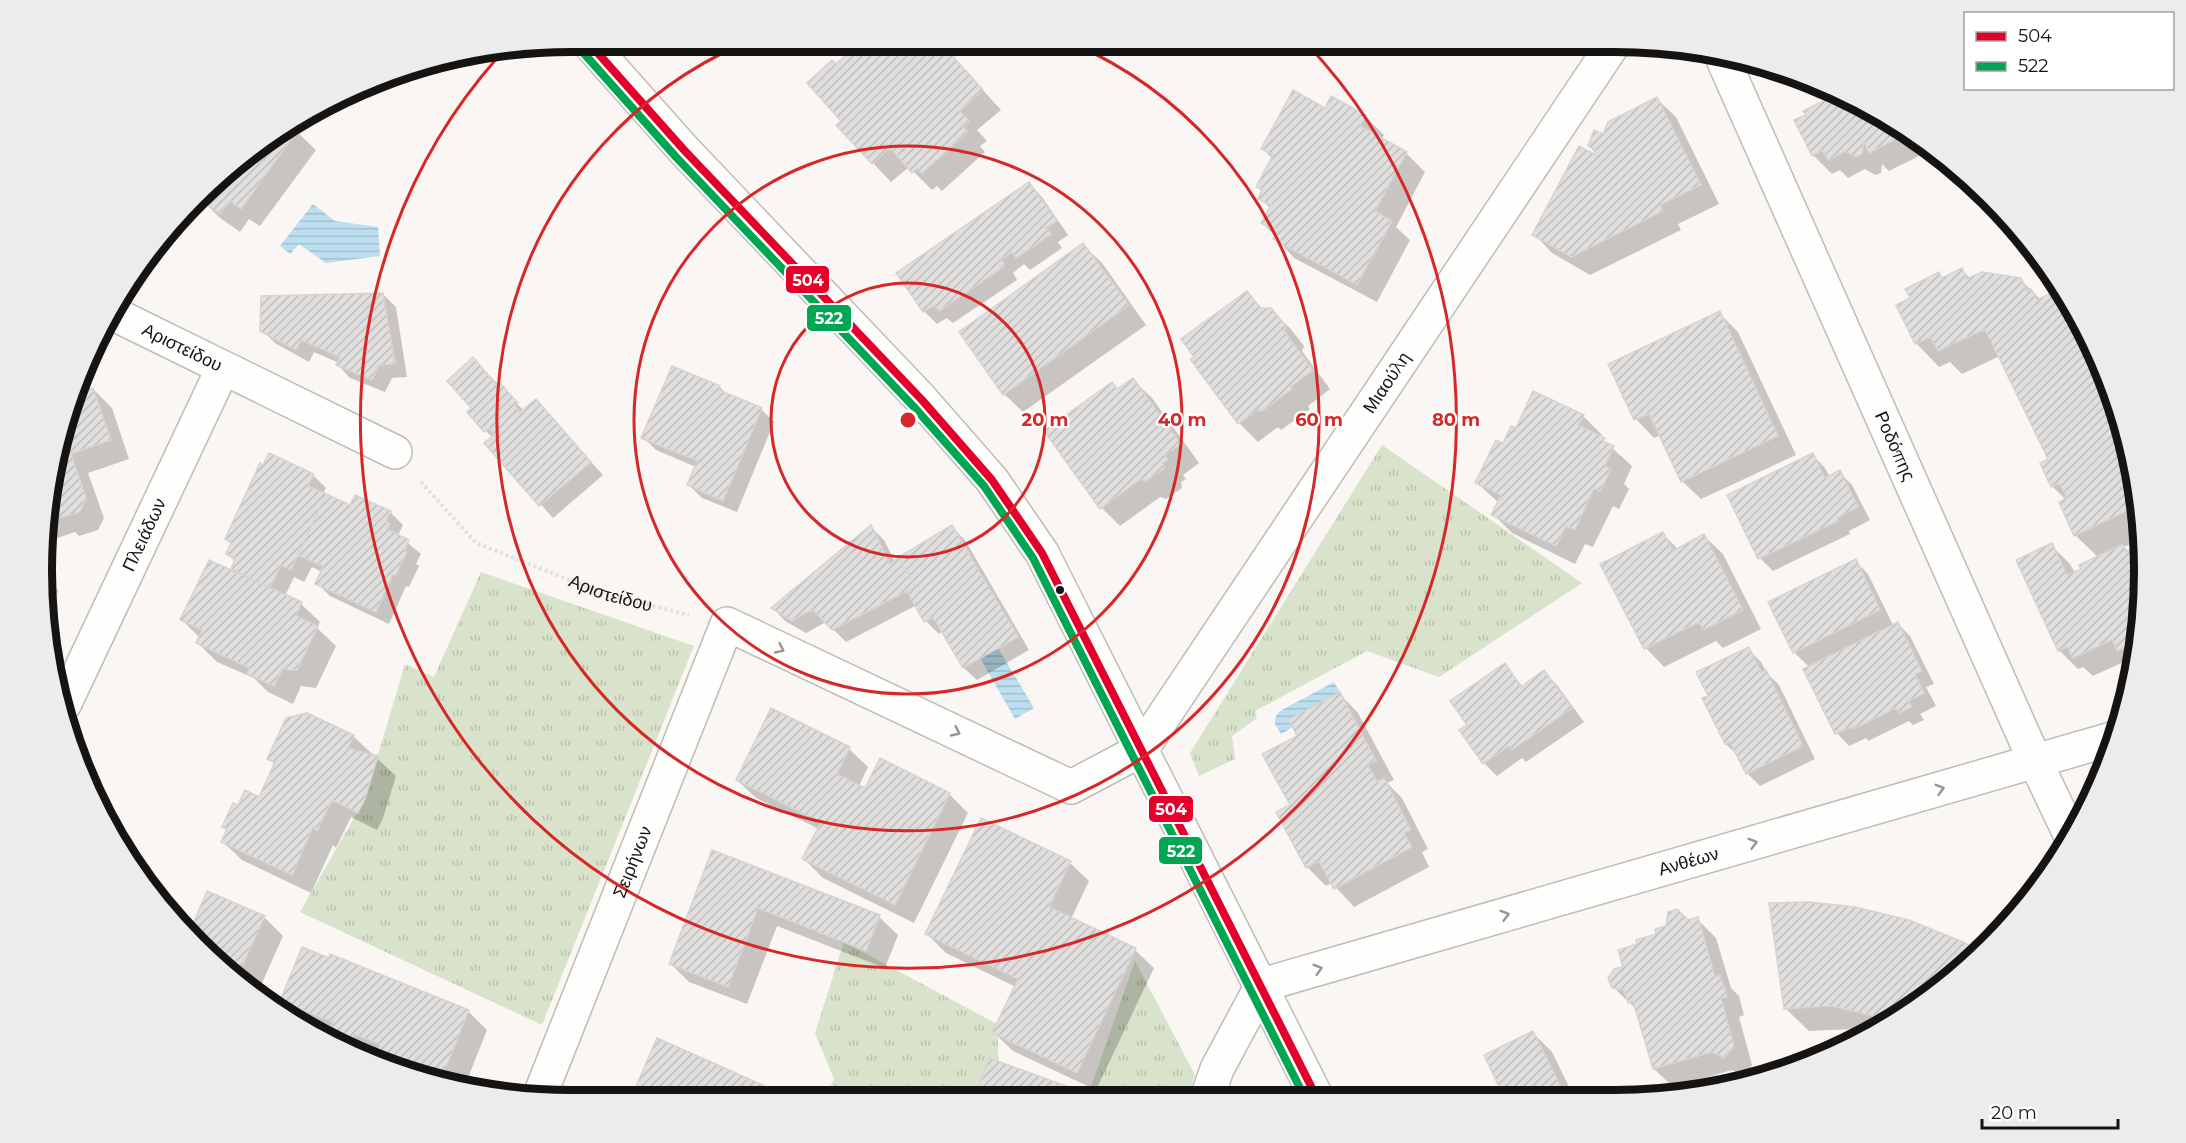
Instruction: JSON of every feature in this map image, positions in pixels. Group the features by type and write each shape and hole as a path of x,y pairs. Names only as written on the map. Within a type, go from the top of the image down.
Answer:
{"street":[{"path":"597,52 684,150 922,400 992,480 1042,553 1313,1090"},
{"name":"Μιαούλη","path":"1141,750 1608,52"},
{"name":"Ροδόπης","path":"1725,64 2035,762 2066,827"},
{"name":"Αριστείδου","path":"119,317 394,452"},
{"name":"Πλειάδων","path":"68,697 223,368"},
{"path":"727,624 1071,787 1141,750"},
{"name":"Σειρήνων","path":"542,1089 727,624"},
{"name":"Ανθέων","path":"1262,985 2105,741"},
{"path":"1209,1090 1216,1069 1262,985"}],"path":[{"name":"Αριστείδου","path":"394,452 476,543 605,594 727,624"}],"green space":[{"path":"1382,445 1582,583 1439,677 1367,651 1255,711 1257,718 1232,736 1235,759 1199,776 1190,753"},
{"path":"481,572 694,646 542,1025 300,912 365,799 405,664 434,677"},
{"path":"844,942 997,1024 1000,1090 828,1090 834,1079 815,1033"},
{"path":"1135,961 1195,1075 1190,1090 1090,1090"}],"water":[{"path":"313,204 335,221 378,227 380,256 326,263 299,244 290,254 280,246"},
{"path":"998,648 1034,708 1015,719 980,658"},
{"path":"1334,682 1340,692 1289,719 1293,727 1281,734 1275,724 1276,716 1280,711"}],"building":[{"path":"849,52 949,52 983,90 960,111 969,121 963,127 968,132 922,173 917,168 912,173 890,148 872,164 836,125 841,121 807,83 832,60 836,64"},
{"path":"1293,90 1325,108 1331,96 1366,115 1360,126 1407,152 1375,211 1392,221 1357,285 1273,239 1277,232 1261,223 1271,205 1258,199 1262,190 1256,187 1273,155 1261,149"},
{"path":"1657,97 1701,185 1660,205 1663,211 1571,257 1532,235 1579,146 1594,154 1596,150 1588,146 1594,130 1603,134 1608,122"},
{"path":"1828,99 1899,138 1869,153 1864,142 1862,154 1855,157 1845,151 1828,160 1822,150 1812,156 1794,120 1806,115 1803,111"},
{"path":"297,131 241,209 230,201 220,214 206,204 229,181"},
{"path":"1029,182 1057,221 1046,228 1051,234 1016,258 1012,252 1001,259 1005,266 939,311 935,305 923,312 896,273"},
{"path":"1083,243 1129,305 1003,395 959,332"},
{"path":"1962,268 1967,279 1982,272 2021,278 2027,291 2031,289 2037,300 2052,293 2080,342 2106,405 2124,470 2129,510 2074,536 2059,502 2067,498 2059,483 2051,487 2040,463 2048,459 1985,329 1938,351 1930,337 1915,344 1896,305 1910,298 1905,289 1939,272 1942,278"},
{"path":"1247,291 1260,308 1271,308 1286,326 1284,331 1313,370 1261,412 1259,409 1238,424 1190,359 1194,357 1181,339"},
{"path":"383,293 395,364 379,365 372,380 336,365 340,357 301,340 296,350 260,331 261,296"},
{"path":"1720,311 1778,436 1681,482 1649,414 1634,420 1608,364"},
{"path":"473,357 498,387 501,384 518,403 515,406 520,412 536,399 591,462 539,506 484,443 494,435 489,428 484,432 467,412 471,408 447,381"},
{"path":"672,366 720,386 719,390 762,408 723,501 687,485 697,461 641,438"},
{"path":"1133,378 1181,444 1165,455 1168,460 1163,463 1164,469 1146,481 1141,479 1100,509 1044,431 1112,382 1117,389"},
{"path":"93,388 111,440 71,454 86,498 80,512 59,518 56,513 62,470 85,391"},
{"path":"1533,391 1584,415 1578,425 1605,438 1603,441 1614,446 1605,466 1611,469 1600,492 1594,488 1575,530 1566,526 1556,546 1491,515 1501,495 1475,483 1496,440 1503,443 1511,426 1516,428"},
{"path":"269,453 314,474 308,486 326,494 291,570 281,565 270,588 231,569 235,559 226,554 231,543 225,539 260,463 263,465"},
{"path":"1813,453 1825,478 1840,470 1858,507 1837,518 1838,521 1758,559 1727,495"},
{"path":"326,494 350,505 355,495 391,511 386,521 390,524 387,529 409,540 404,551 407,552 396,575 393,574 376,612 315,584 323,566 298,555"},
{"path":"871,525 890,564 899,557 915,587 832,630 812,609 792,621 771,608"},
{"path":"952,525 1018,637 963,668 933,617 924,622 907,591 915,587 899,557"},
{"path":"1663,532 1673,551 1704,534 1743,610 1703,630 1699,622 1644,649 1600,564"},
{"path":"2052,543 2067,575 2081,569 2079,565 2123,544 2126,552 2133,548 2134,572 2128,646 2117,651 2112,640 2073,658 2067,647 2058,651 2016,560"},
{"path":"1856,559 1880,610 1793,653 1768,602"},
{"path":"209,560 302,602 296,616 318,626 297,670 283,668 274,686 247,674 250,668 196,643 202,630 180,620"},
{"path":"1898,622 1922,671 1915,674 1924,693 1908,701 1912,707 1899,713 1896,708 1854,729 1853,726 1835,734 1803,669"},
{"path":"1749,647 1761,672 1766,670 1803,746 1746,774 1730,742 1725,744 1702,698 1708,696 1696,672"},
{"path":"1505,663 1521,687 1544,670 1572,708 1512,750 1509,746 1483,764 1459,730 1467,725 1450,701"},
{"path":"1340,692 1376,761 1368,765 1377,782 1384,778 1411,830 1404,833 1412,847 1334,889 1319,861 1306,868 1276,812 1290,805 1262,754 1297,736 1289,719"},
{"path":"771,708 850,747 837,774 865,788 880,758 950,793 895,905 802,859 821,822 736,780"},
{"path":"307,713 354,735 348,748 378,756 365,799 358,813 332,800 317,831 313,827 292,875 221,842 227,829 222,827 233,803 238,805 245,790 259,797 275,762 267,759 286,718"},
{"path":"981,818 1071,861 1049,907 1136,948 1077,1073 992,1033 1018,979 925,934"},
{"path":"712,850 880,915 866,951 758,908 728,987 669,964"},
{"path":"207,891 265,916 240,971 192,925"},
{"path":"1809,902 1855,907 1909,920 1972,947 1930,983 1879,1018 1830,1006 1784,1009 1769,903"},
{"path":"1677,909 1688,920 1698,917 1715,977 1720,975 1727,997 1721,998 1734,1046 1724,1058 1712,1052 1653,1069 1633,1001 1628,1003 1624,990 1612,988 1608,978 1614,969 1623,967 1618,950 1637,944 1636,940 1656,934 1655,929 1666,926 1668,912"},
{"path":"302,947 329,958 330,954 469,1010 443,1075 378,1049 380,1044 354,1034 353,1038 330,1029 333,1022 280,1001"},
{"path":"1533,1031 1562,1090 1501,1090 1484,1055"},
{"path":"657,1038 774,1090 634,1090"},
{"path":"989,1058 1077,1090 977,1090"}],"transit line":[{"name":"522","path":"583,52 676,157 914,407 984,486 1033,558 1301,1090"},
{"name":"504","path":"597,52 684,150 922,400 992,480 1042,553 1313,1090"}]}
